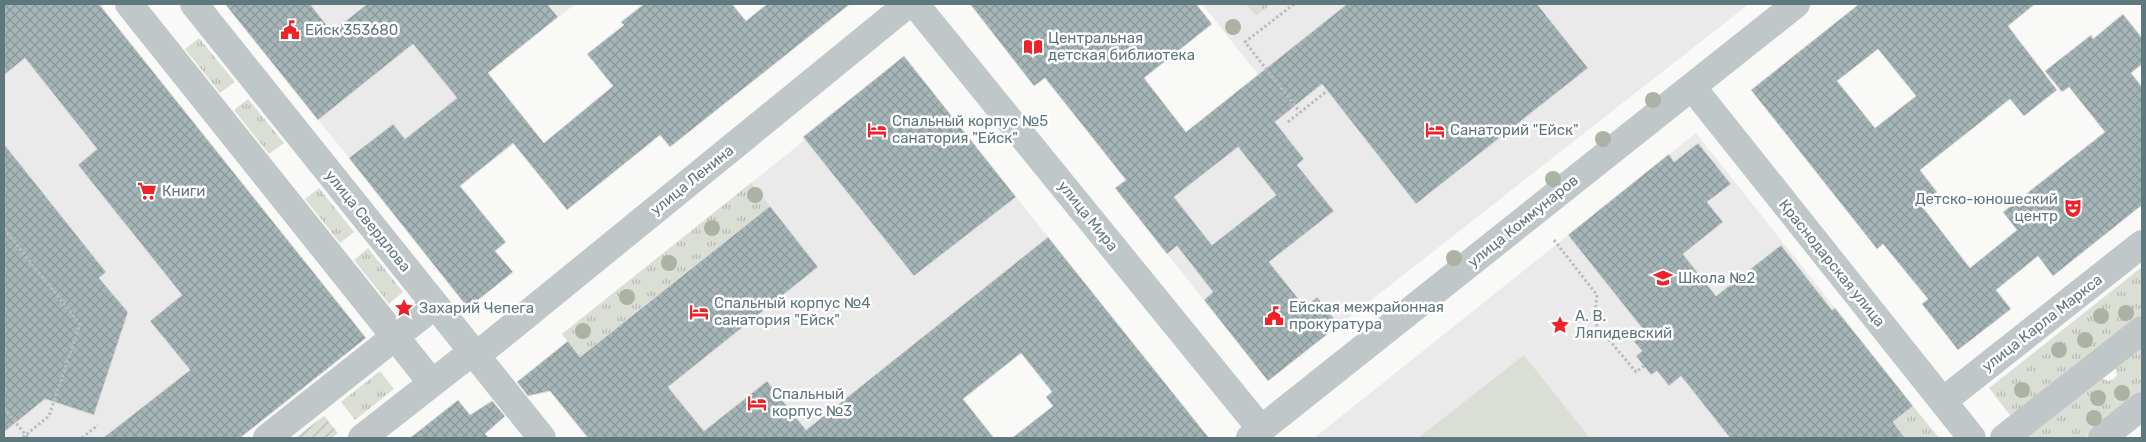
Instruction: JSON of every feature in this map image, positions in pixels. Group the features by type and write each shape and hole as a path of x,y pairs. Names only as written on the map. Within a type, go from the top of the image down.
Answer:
{"street":[{"path":"129,4 432,383"},
{"name":"улица Свердлова","path":"194,4 542,438"},
{"name":"улица Ленина","path":"362,438 432,383 474,354 908,4"},
{"name":"улица Мира","path":"915,4 1255,434"},
{"name":"улица Коммунаров","path":"1255,434 1796,4"},
{"name":"Краснодарская улица","path":"1692,87 1972,438"},
{"name":"улица Карла Маркса","path":"1943,401 2142,244"},
{"path":"267,438 435,305"},
{"path":"2004,438 2142,330"},
{"path":"2102,438 2142,406"}],"path":[{"path":"1294,4 1245,42 1300,112"},
{"path":"1288,122 1327,91"},
{"path":"4,229 80,324 49,416 25,437 4,408"},
{"path":"1554,240 1597,294 1594,322 1636,372 1644,366"},
{"path":"82,438 98,425"}],"shaded area":[{"path":"4,4 99,4 366,338 240,438 4,438"},
{"path":"225,4 575,4 488,73 533,129 406,229"},
{"name":"Санаторий \"Ейск\"","path":"1202,4 1749,4 1268,381 1115,188 1219,107 1271,91"},
{"path":"904,56 1048,237 795,438 588,438 533,369 568,341 562,334 805,140 803,137"},
{"name":"Школа №2","path":"1696,133 1913,406 1900,432 1892,438 1314,438"}],"green space":[{"path":"1246,4 1271,4 1256,16"},
{"path":"199,38 235,82 220,93 185,49"},
{"path":"248,99 284,143 269,154 234,110"},
{"path":"751,183 770,206 580,357 562,334"},
{"path":"319,188 354,232 340,243 305,199"},
{"path":"368,248 403,292 389,304 354,260"},
{"path":"2142,267 2142,317 2013,419 1989,388"},
{"path":"2142,346 2142,393 2085,438 2027,437 2102,378 2108,381 2114,379 2117,375 2115,367"},
{"path":"1524,355 1589,437 1418,438"},
{"path":"380,371 394,389 355,420 341,402"},
{"path":"1913,406 1939,438 1892,438 1900,432 1893,422"},
{"path":"324,416 338,433 332,438 295,438"}],"building":[{"path":"4,4 99,4 366,338 240,438 103,438 190,370 150,321 182,295 78,165 97,149 25,58 4,75"},
{"path":"225,4 310,4 332,32 367,4 547,4 558,17 488,73 544,143 613,86 587,54 624,25 621,22 644,4 732,4 746,21 767,4 850,4 670,147 660,135 567,210 513,143 460,186 506,242 495,251 513,272 468,308 349,158 393,124 405,139 457,98 413,44 318,120"},
{"path":"970,4 1196,4 1212,24 1144,78 1186,132 1347,4 1537,4 1588,68 1416,204 1322,84 1275,122 1304,159 1297,165 1334,211 1269,262 1305,307 1317,297 1339,325 1268,381 1204,300 1213,292 1177,246 1167,254 1115,188 1126,180 1045,78 1034,86","holes":["1238,147 1276,195 1212,245 1174,197"]},
{"path":"1859,4 2035,4 2008,26 2057,90 2024,116 2010,99 1920,170 1937,192 1921,205 1970,268 2017,230 2003,212 2105,132 2069,87 2062,92 2045,71 2091,35 2093,39 2123,14 2142,38 2142,64 2131,73 2142,87 2142,205 2053,276 2038,256 1996,290 2011,309 1958,350 1922,304 1928,299 1883,244 1877,249 1751,90","holes":["1878,49 1916,96 1875,128 1837,81"]},
{"path":"904,56 1016,197 914,276 803,137"},
{"path":"1698,143 1731,184 1707,202 1723,222 1683,254 1716,296 1781,245 1832,310 1835,308 1913,406 1893,422 1905,438 1730,438 1681,376 1669,386 1657,371 1651,375 1636,356 1642,351 1630,337 1642,328 1568,235 1669,154 1674,162"},
{"path":"4,144 106,272 99,278 128,312 94,415 45,399 4,432"},
{"path":"770,206 818,267 668,387 704,431 767,381 806,430 1048,237 1209,438 1012,438 1053,406 1046,397 1052,392 1021,353 963,399 994,438 588,438 550,391 528,396 517,382 568,341 580,357"},
{"path":"458,400 470,415 492,401 505,416 485,434 489,438 410,438"}],"place":[{"name":"Ейск 353680","path":"290,30"},
{"name":"Центральная детская библиотека","path":"1033,47"},
{"name":"Спальный корпус №5 санатория \"Ейск\"","path":"877,130"},
{"name":"Санаторий \"Ейск\"","path":"1435,130"},
{"name":"Книги","path":"147,191"},
{"name":"Детско-юношеский центр","path":"2073,208"},
{"name":"Школа №2","path":"1663,278"},
{"name":"Захарий Чепега","path":"404,308"},
{"name":"Спальный корпус №4 санатория \"Ейск\"","path":"699,312"},
{"name":"Ейская межрайонная прокуратура","path":"1274,316"},
{"name":"А. В. Ляпидевский","path":"1560,325"},
{"name":"Спальный корпус №3","path":"757,403"}]}
